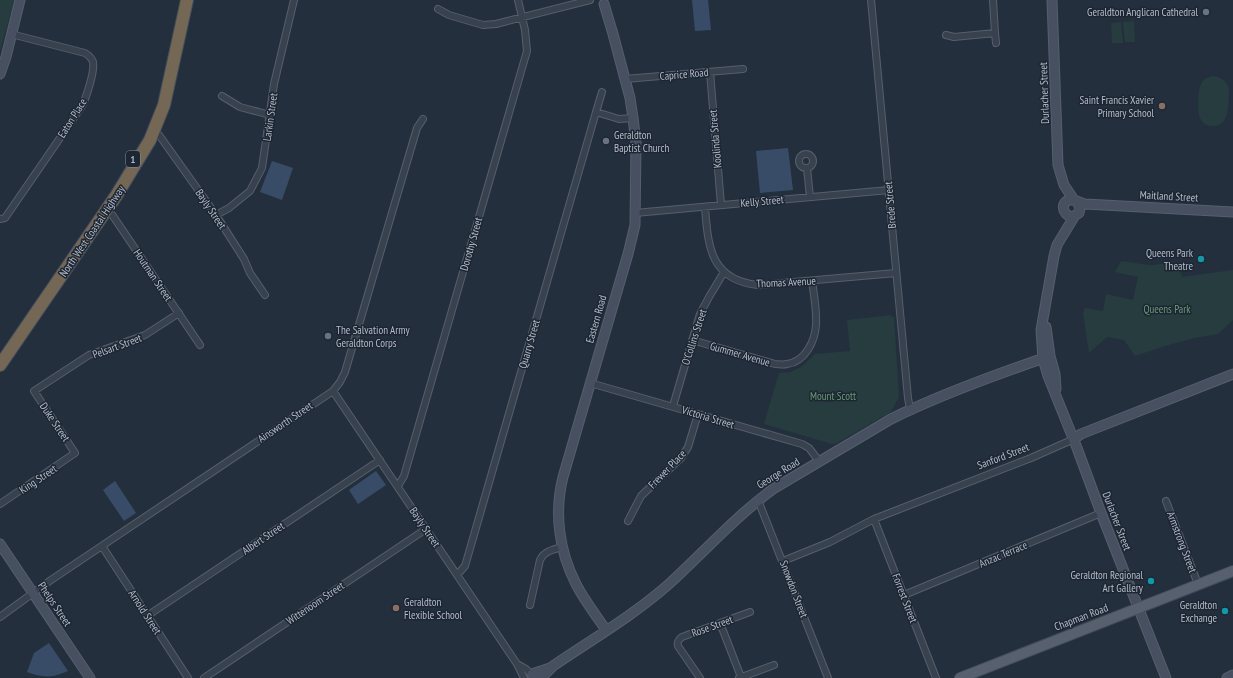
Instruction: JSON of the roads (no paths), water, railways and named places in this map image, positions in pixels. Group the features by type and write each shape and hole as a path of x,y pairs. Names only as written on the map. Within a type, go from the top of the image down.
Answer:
{"highway":[{"name":"North West Coastal Highway","path":"0,365 150,140 151,130 170,60 182,0"},
{"name":"North West Coastal Highway","path":"151,130 164,105 187,0"}],"main road":[{"name":"Chapman Road","path":"960,678 1233,571"}],"street":[{"path":"0,74 20,0"},
{"name":"Larkin Street","path":"216,215 229,208 250,191 262,168 274,84 294,0"},
{"name":"Dorothy Street","path":"398,486 404,476 527,51 523,17 518,0"},
{"path":"438,9 449,15 483,25 496,24 590,0"},
{"name":"Brede Street","path":"871,0 910,409"},
{"path":"993,0 996,42"},
{"name":"Durlacher Street","path":"1052,0 1058,165 1064,185 1076,201"},
{"name":"Eastern Road","path":"603,1 625,79 634,118 636,143 635,225 628,254 560,488 558,517 562,547 568,566 576,584 606,630"},
{"path":"946,35 954,36 995,33"},
{"name":"Eaton Place","path":"0,219 5,218 82,106 87,94 93,66 92,59 85,53 11,34"},
{"name":"Caprice Road","path":"625,79 743,69"},
{"name":"Koolinda Street","path":"710,72 721,205"},
{"name":"Quarry Street","path":"457,575 465,566 602,92"},
{"path":"222,96 240,107 270,115"},
{"path":"596,112 619,119 634,118"},
{"name":"Ainsworth Street","path":"0,617 51,580 333,391 345,372 417,128 423,119"},
{"name":"Bayly Street","path":"151,130 159,135 216,215 244,259 250,273 265,295"},
{"path":"806,168 810,197"},
{"name":"Durlacher Street","path":"1064,185 1064,234"},
{"name":"Kelly Street","path":"635,213 888,190"},
{"path":"1069,200 1076,201 1080,208 1076,216 1069,216 1064,207 1069,200"},
{"name":"Maitland Street","path":"1076,201 1085,204 1233,212"},
{"name":"Maitland Street","path":"1076,216 1103,205"},
{"name":"Thomas Avenue","path":"705,207 708,240 715,261 724,272 740,282 758,285 896,273"},
{"name":"Houtman Street","path":"105,208 200,345"},
{"name":"Durlacher Street","path":"1076,216 1057,244 1054,256 1044,313 1047,357 1055,374 1056,394 1166,678"},
{"name":"O'Collins Street","path":"673,406 692,340 704,305 724,272"},
{"name":"Gummer Avenue","path":"692,340 775,364 788,364 794,362 809,348 814,334 816,324 812,281"},
{"name":"Pelsart Street","path":"34,391 89,355 145,336 179,313"},
{"name":"George Road","path":"530,676 553,666 644,605 669,584 758,500 773,489 910,409 1047,357"},
{"name":"Sanford Street","path":"783,561 830,542 874,519 1030,458 1074,439 1080,434 1233,374"},
{"name":"Victoria Street","path":"590,383 802,444 809,448 820,461"},
{"name":"Duke Street","path":"34,391 75,453"},
{"name":"Bayly Street","path":"333,391 517,664 530,676"},
{"name":"Frewer Place","path":"628,520 641,496 681,458 688,446 698,414"},
{"name":"King Street","path":"0,504 75,453"},
{"name":"Albert Street","path":"147,616 380,460"},
{"name":"Snowdon Street","path":"758,500 828,678"},
{"name":"Armstrong Street","path":"1166,501 1198,584"},
{"name":"Anzac Terrace","path":"904,595 1101,513"},
{"name":"Forrest Street","path":"874,519 936,678"},
{"name":"Wittenoom Street","path":"204,678 426,529"},
{"name":"Phelps Street","path":"0,544 90,678"},
{"name":"Arnold Street","path":"102,546 188,678"},
{"path":"530,605 542,556 545,552 562,547"},
{"path":"0,608 7,611"},
{"name":"Rose Street","path":"700,678 678,646 678,639 750,612"},
{"path":"716,625 722,628 740,678 774,665"},
{"name":"George Road","path":"541,678 553,666"},
{"path":"1227,678 1233,676"}],"water":[{"path":"692,0 708,0 711,30 695,31"},
{"path":"788,148 793,190 760,193 756,151"},
{"path":"272,161 293,168 282,200 260,192"},
{"path":"376,471 386,485 358,504 349,490"},
{"path":"115,481 136,513 124,521 103,490"},
{"path":"49,643 68,671 57,675 48,676 27,672 34,653"}],"place":[{"name":"Geraldton Anglican Cathedral","path":"1206,12"},
{"name":"Saint Francis Xavier Primary School","path":"1162,106"},
{"name":"Geraldton Baptist Church","path":"606,141"},
{"name":"Queens Park Theatre","path":"1201,259"},
{"name":"The Salvation Army Geraldton Corps","path":"328,336"},
{"name":"Geraldton Regional Art Gallery","path":"1151,581"},
{"name":"Geraldton Flexible School","path":"396,608"},
{"name":"Geraldton Exchange","path":"1225,611"}],"park label":[{"name":"Queens Park","path":"1167,309"},
{"name":"Mount Scott","path":"833,396"}]}
